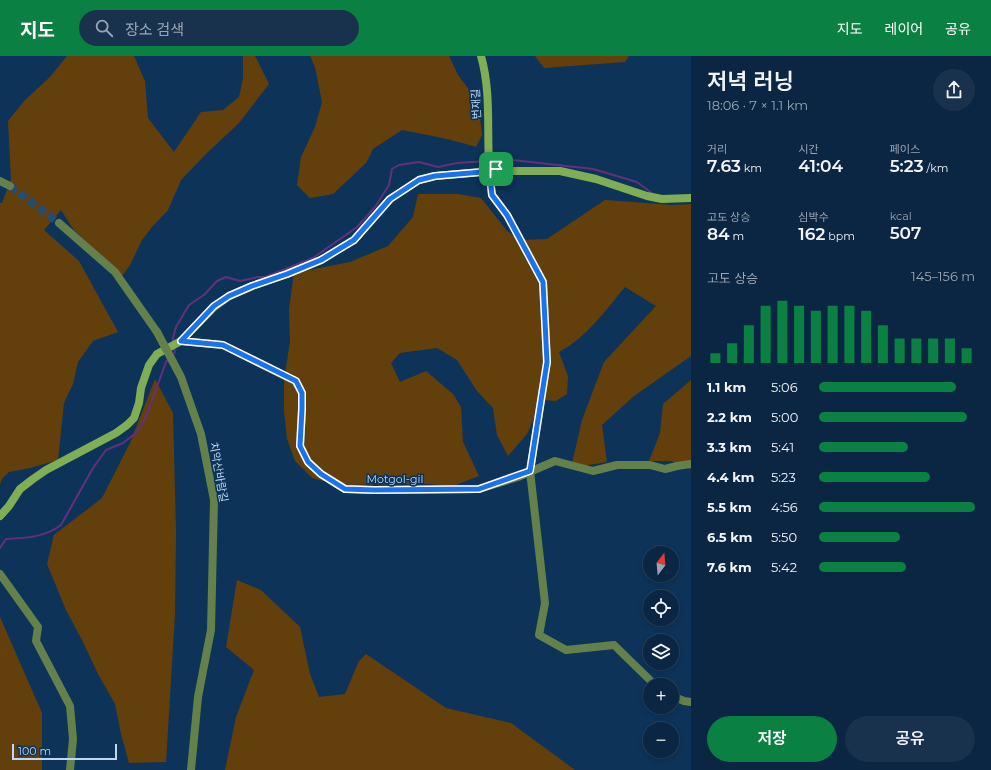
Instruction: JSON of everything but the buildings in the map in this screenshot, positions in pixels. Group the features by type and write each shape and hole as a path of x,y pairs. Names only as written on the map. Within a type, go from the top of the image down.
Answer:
{"street":[{"name":"번재길","path":"481,56 486,73 489,113 489,163"},
{"path":"489,163 493,165 496,171 495,176 490,178 486,178 482,172 484,166 489,163"},
{"path":"496,171 560,170 596,179 647,196 662,199 691,198"},
{"path":"0,516 9,506 20,489 33,479 46,470 116,433 127,425 134,418 139,403 141,388 150,365 158,354 179,343 214,306 229,296 252,286 321,260 354,240 390,199 419,180 435,176 482,172"},
{"path":"490,178 492,195 507,215 543,282 547,362 530,471 545,603 539,635 566,650 614,645 648,678"},
{"path":"0,181 10,186"},
{"name":"치악산바람길","path":"60,223 115,272 157,332 181,377 201,434 214,500 211,630 198,697 191,770"},
{"name":"Motgol-gil","path":"179,343 223,345 296,381 302,393 300,446 308,462 321,474 345,489 479,489 555,461 593,471 617,465 650,465 666,470 677,466 691,464"},
{"path":"0,574 38,627 36,641 70,706 73,739 70,770"},
{"path":"679,698 691,702"}],"shaded area":[{"path":"67,56 134,56 145,81 148,118 174,152 201,112 223,110 239,97 243,78 243,56 255,56 269,84 239,123 181,180 168,210 142,240 130,265 122,276 74,230 61,210 44,230 79,261 118,332 93,341 78,362 73,384 64,403 58,460 9,472 2,479 0,485 0,203 2,203 11,179 8,121 25,100 50,77"},
{"path":"310,56 449,56 458,75 470,91 479,109 482,135 476,147 449,139 402,130 373,149 366,163 333,194 310,198 297,185 301,157 315,127 322,102 315,67"},
{"path":"535,56 629,56 625,62 544,68"},
{"path":"418,194 458,194 481,198 507,231 520,240 547,239 605,200 672,205 691,204 691,356 634,396 602,425 607,462 571,468 582,420 604,362 656,306 625,287 587,331 559,352 568,376 567,394 556,401 542,400 527,434 508,456 497,435 493,408 477,391 457,360 437,348 400,353 391,363 400,382 426,371 453,394 461,407 463,442 479,476 453,486 427,484 338,485 312,478 295,461 287,439 284,411 284,382 290,341 289,309 294,273 350,262 388,246 413,217"},
{"path":"155,379 173,413 176,531 175,615 166,762 129,763 115,704 98,674 66,610 47,564 54,535 102,498 130,443"},
{"path":"691,380 691,469 671,461 649,461 660,433 663,404"},
{"path":"237,580 261,590 300,627 310,674 319,697 345,694 359,661 366,654 446,708 511,723 575,770 225,770 236,717 254,670 226,647"},
{"path":"0,617 42,713 42,770 0,770"}],"waterway":[{"path":"492,161 513,160 593,169 637,182 653,194"},
{"path":"173,343 176,327 189,305 204,295 217,281 226,277 240,281 265,277 313,258 357,227 375,207 389,185 392,169 399,165 419,162 438,167 457,163 487,161"},
{"path":"172,356 175,352 174,348"},
{"path":"0,548 6,539 42,534 61,525 93,468 106,450 123,443 137,432 146,417 166,362 169,359"}],"tunnel":[{"path":"10,186 59,223"}],"route":[{"path":"489,164 493,165 496,169 495,176 490,178 492,195 507,215 543,282 547,362 530,471 518,477 479,489 345,489 321,474 308,462 300,446 302,393 296,381 223,345 181,341 214,306 229,296 321,260 354,240 390,199 419,180 435,176 482,172 484,166 489,164"}]}
